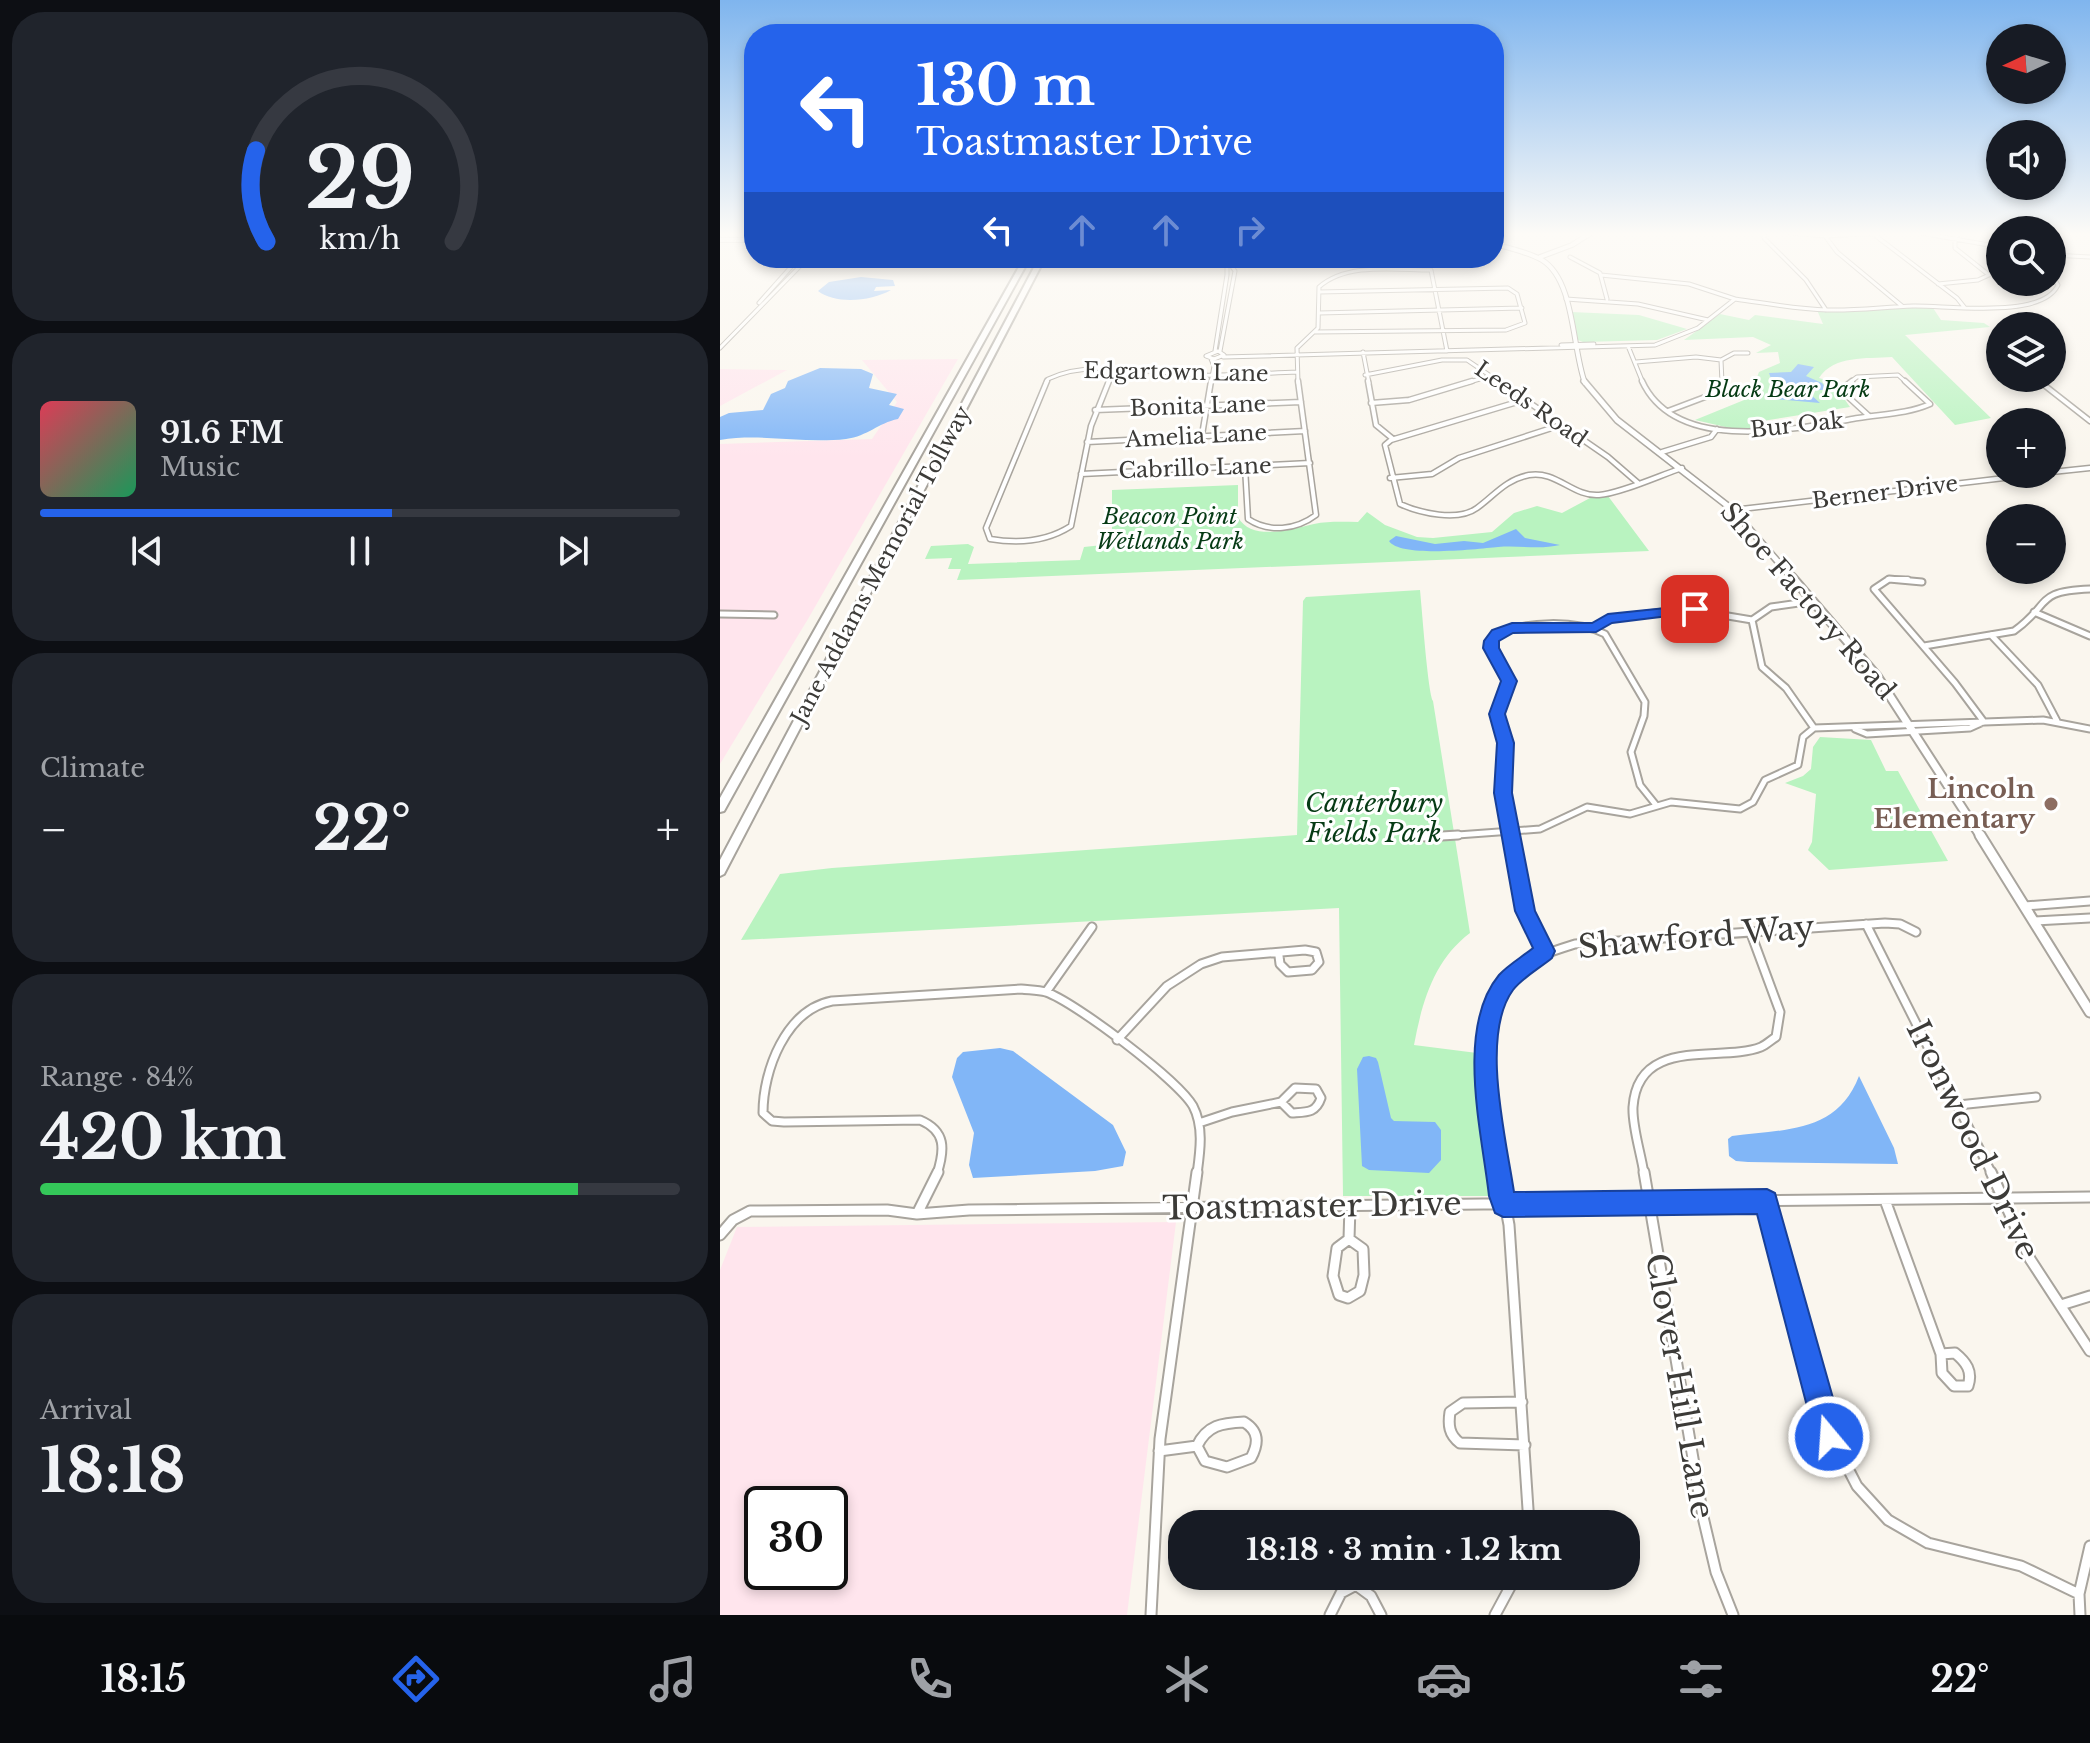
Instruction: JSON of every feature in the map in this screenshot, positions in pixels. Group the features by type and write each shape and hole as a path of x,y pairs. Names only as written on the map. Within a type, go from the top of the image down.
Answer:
{"highway":[{"name":"Jane Addams Memorial Tollway","path":"720,808 999,308"},
{"name":"Jane Addams Memorial Tollway","path":"720,871 1016,308"}],"street":[{"path":"720,345 753,308"},
{"path":"720,345 757,308"},
{"path":"1221,354 1224,308"},
{"path":"1202,435 1212,375 1221,354 1229,308"},
{"path":"1245,467 1248,519 1265,527 1286,526 1305,524 1316,515 1297,372 1298,344 1319,326 1319,308"},
{"path":"1319,313 1507,308"},
{"path":"1314,332 1521,327 1525,323 1522,308"},
{"name":"Shoe Factory Road","path":"1568,308 1574,346 1586,385 1615,417 1711,489 1733,510 1877,676 1913,728 2090,1012"},
{"path":"1667,308 1708,320"},
{"path":"1214,366 1206,355 1655,345 1677,338 1723,308"},
{"path":"1812,308 1857,308"},
{"path":"1439,310 1447,349"},
{"name":"Bur Oak","path":"1628,345 1646,394 1668,411 1717,429 1769,432 1869,416 1930,404 1898,375 1857,377 1847,385 1845,394 1869,416"},
{"path":"1363,351 1376,425 1393,439"},
{"path":"1636,362 1702,357 1721,360 1734,353 1748,353"},
{"path":"1211,359 1221,354"},
{"name":"Leeds Road","path":"1365,375 1394,373 1453,358 1467,360 1608,457 1638,483"},
{"path":"1668,411 1721,388 1721,360"},
{"path":"1081,474 1098,396 1115,371"},
{"name":"Edgartown Lane","path":"1081,474 1071,526 1063,533 1043,539 990,539 986,528 1048,379 1056,373 1115,371 1212,375 1297,372"},
{"path":"1371,403 1409,400 1490,376"},
{"path":"2053,392 2090,421"},
{"path":"1524,400 1393,439 1384,449 1400,504 1422,514 1441,515 1475,510 1495,490 1530,475 1554,477 1574,490 1599,495 1682,468"},
{"name":"Bonita Lane","path":"1095,410 1301,402"},
{"path":"1390,478 1432,474 1459,458 1561,425"},
{"path":"1662,452 1711,437 1717,429"},
{"name":"Amelia Lane","path":"1087,442 1305,431"},
{"name":"Cabrillo Lane","path":"1081,474 1310,463"},
{"path":"2066,471 2090,468"},
{"name":"Berner Drive","path":"1733,510 1986,480"},
{"path":"1922,582 1886,578 1874,589 1984,722"},
{"path":"1924,646 2014,631 2025,625 2041,599 2050,592 2090,589"},
{"path":"1813,601 1765,608 1757,612 1752,620 1762,667 1786,688 1814,728"},
{"path":"1544,951 1529,923 1502,782 1506,743 1497,718 1509,681 1491,648 1492,638 1512,628 1596,627 1608,619 1686,609 1752,620"},
{"path":"2034,612 2090,636"},
{"path":"720,614 774,615"},
{"path":"1596,627 1609,639 1645,702 1644,716 1631,752 1640,785 1656,805"},
{"path":"1991,635 2041,687 2057,721"},
{"path":"1425,837 1540,829 1587,807 1630,814 1671,802 1724,809 1745,807 1753,802 1765,780 1798,765 1803,737 1814,728 1855,729 1867,734 1913,728 1970,728 1984,722 2057,721 2090,729"},
{"path":"2025,906 2090,901"},
{"path":"2035,921 2090,918"},
{"name":"Shawford Way","path":"1528,1510 1509,1225 1503,1204 1486,1075 1487,1023 1506,983 1544,951 1575,944 1894,923 1916,932"},
{"name":"Ironwood Drive","path":"1866,924 1958,1105 2030,1259 2090,1351"},
{"path":"1046,992 1092,927"},
{"name":"Clover Hill Lane","path":"1733,1615 1716,1572 1703,1517 1632,1115 1636,1091 1643,1077 1656,1065 1673,1057 1762,1047 1779,1032 1780,1012 1750,931"},
{"path":"1117,1040 1169,984 1196,965 1227,956 1257,953 1279,956 1289,951 1313,950 1319,962 1312,970 1288,972 1280,964 1279,956"},
{"path":"917,1214 931,1192 943,1153 943,1138 935,1126 920,1120 784,1122 772,1121 763,1113 765,1089 792,1026 804,1011 824,1002 1021,989 1046,992 1117,1040 1182,1091 1193,1106 1199,1123 1200,1150 1159,1451 1151,1615"},
{"path":"1199,1123 1232,1112 1281,1102 1290,1091 1301,1087 1316,1089 1321,1098 1318,1107 1301,1113 1292,1113 1281,1102"},
{"path":"1958,1105 2036,1097"},
{"name":"Toastmaster Drive","path":"720,1235 733,1220 750,1211 887,1210 917,1214 969,1210 2090,1197"},
{"path":"1885,1200 1941,1354"},
{"path":"1767,1202 1824,1422 1836,1452 1863,1497 1891,1524 1934,1546 2028,1568 2079,1594"},
{"path":"1349,1239 1350,1206"},
{"path":"1349,1239 1363,1249 1364,1271 1361,1289 1348,1299 1339,1295 1333,1276 1337,1248 1349,1239"},
{"path":"2061,1305 2090,1296"},
{"path":"1522,1402 1463,1403 1450,1412 1448,1423 1450,1434 1460,1443 1525,1445"},
{"path":"1244,1422 1252,1427 1258,1442 1251,1458 1229,1466 1210,1467 1203,1462 1197,1446 1211,1425 1221,1423 1244,1422"},
{"path":"1159,1451 1197,1446"},
{"path":"2080,1615 2079,1594 2090,1546"},
{"path":"1330,1615 1341,1593 1349,1586 1356,1585 1364,1587 1381,1615"},
{"path":"1495,1615 1508,1590"}],"shaded area":[{"path":"958,359 808,619 720,764 720,444 872,439 897,402 862,360"},
{"path":"720,369 787,370 720,406"},
{"path":"1176,1222 1127,1615 720,1615 720,1270 737,1227"}],"green space":[{"name":"Black Bear Park","path":"1933,308 1941,320 1984,323 1986,327 1905,335 1986,413 1986,419 1955,425 1892,357 1842,362 1833,365 1819,378 1840,384 1838,390 1850,407 1756,422 1762,430 1730,428 1695,420 1749,398 1759,372 1780,363 1778,352 1756,353 1771,345 1753,337 1684,340 1720,314 1749,320 1755,315 1823,324 1817,310 1851,312"},
{"path":"1571,312 1639,315 1687,329 1657,340 1583,342 1578,340"},
{"name":"Beacon Point Wetlands Park","path":"1238,485 1238,517 1244,525 1262,532 1284,531 1325,522 1358,522 1367,512 1385,525 1417,537 1433,538 1492,532 1514,513 1537,506 1562,513 1590,498 1608,496 1649,551 957,580 961,569 948,569 952,558 925,559 931,546 968,544 974,547 968,564 1080,560 1084,547 1112,544 1112,490"},
{"name":"Canterbury Fields Park","path":"1420,590 1429,683 1470,933 1447,956 1432,983 1414,1045 1477,1053 1495,1185 1490,1196 1343,1196 1339,908 741,940 780,874 1297,835 1303,601 1306,597"},
{"path":"1820,737 1871,740 1886,771 1898,771 1948,861 1829,870 1808,850 1812,842 1816,794 1785,783 1811,769 1813,747"}],"water":[{"path":"1798,364 1814,367 1806,376 1822,383 1827,390 1816,390 1810,394 1820,403 1764,398 1779,393 1770,389 1774,387 1769,373 1791,372"},
{"path":"820,368 861,369 873,374 869,388 897,394 889,405 904,409 898,419 846,439 720,440 720,417 729,413 763,410 771,394 785,388 788,381"},
{"path":"1516,529 1525,538 1560,545 1423,551 1396,546 1389,541 1396,536 1435,544 1483,543"},
{"path":"1000,1048 1013,1051 1113,1125 1126,1152 1123,1166 1095,1171 973,1178 969,1165 974,1133 952,1077 957,1058 963,1052"},
{"path":"1369,1056 1378,1062 1391,1118 1394,1121 1435,1122 1441,1130 1441,1160 1429,1173 1369,1170 1362,1166 1357,1069 1363,1057"},
{"path":"1859,1076 1894,1148 1898,1164 1748,1162 1736,1161 1729,1156 1728,1139 1732,1136 1789,1129 1823,1119 1849,1095"}],"place":[{"name":"Lincoln Elementary","path":"2051,804"}],"route":[{"path":"1695,609 1617,617 1596,627 1504,629 1492,638 1490,644 1509,681 1497,714 1506,743 1503,793 1525,911 1544,951 1514,973 1506,983 1498,994 1487,1023 1484,1053 1503,1204 1767,1202 1829,1437"}]}
